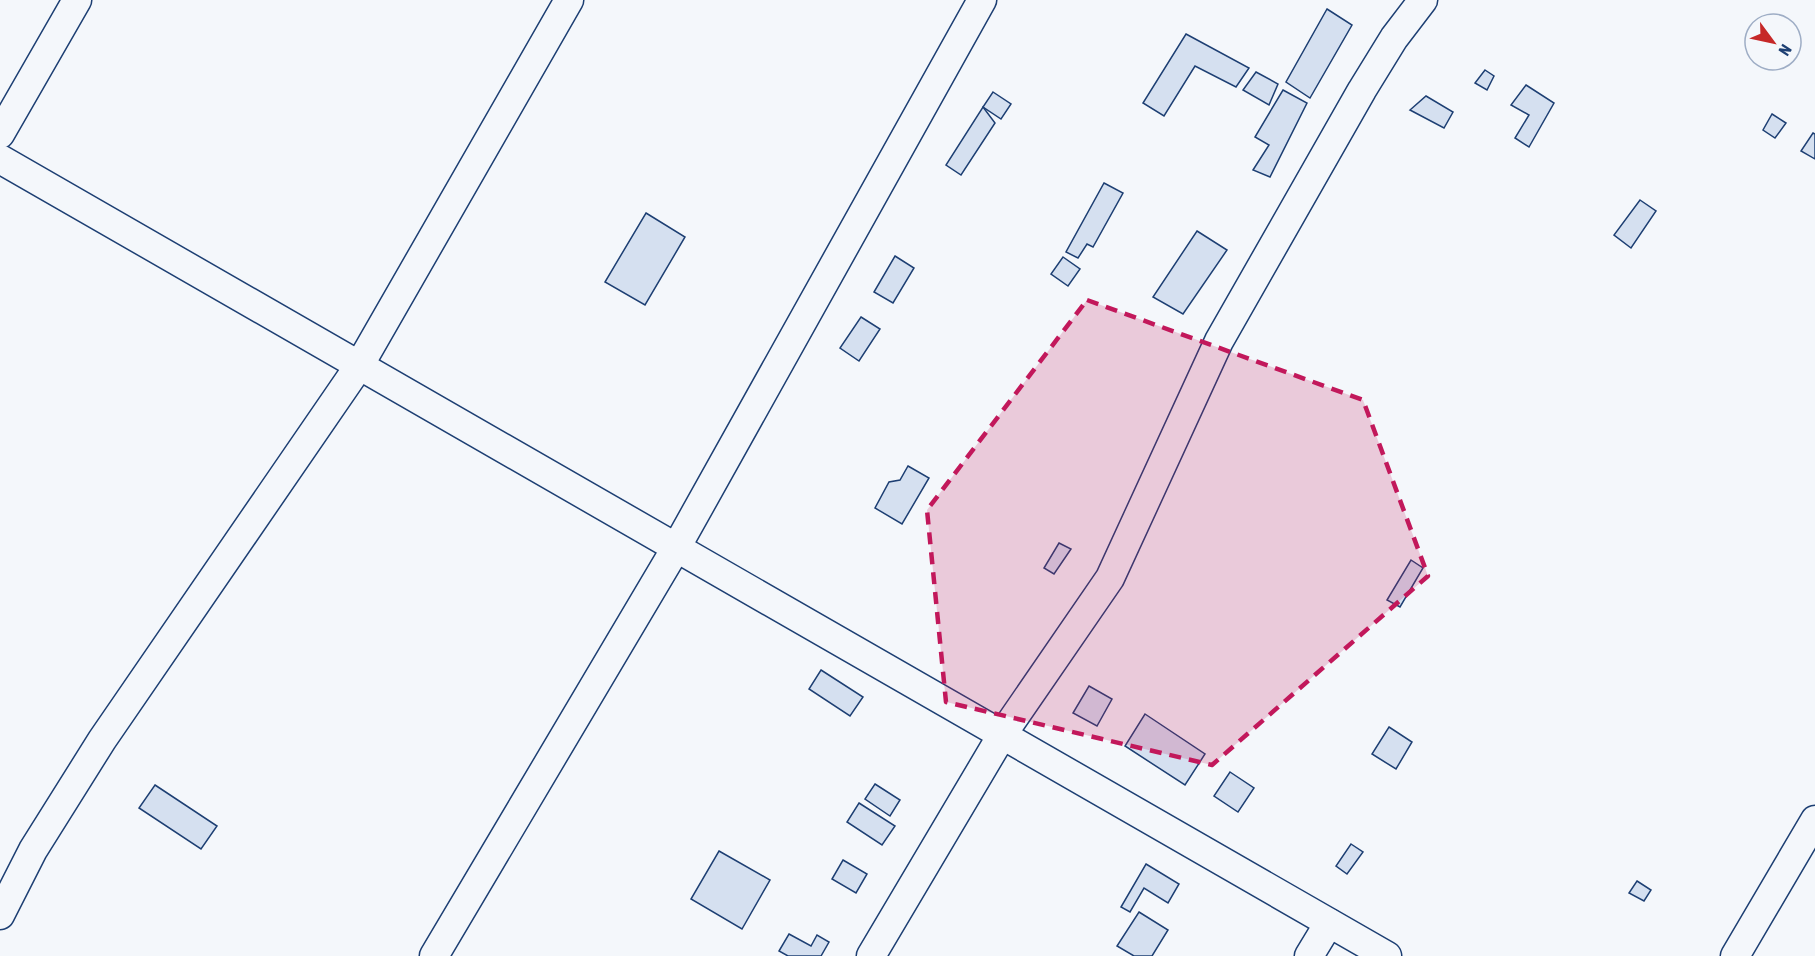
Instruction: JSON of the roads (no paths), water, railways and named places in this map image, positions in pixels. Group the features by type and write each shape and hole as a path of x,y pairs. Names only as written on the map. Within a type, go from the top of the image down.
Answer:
{"street":[{"path":"0,134 77,0"},
{"path":"0,915 33,850 102,740 359,366 568,0"},
{"path":"434,956 676,548 982,0"},
{"path":"871,956 1002,735 1110,579 1219,341 1362,90 1394,38 1423,0"},
{"path":"0,159 1387,956"},
{"path":"1735,956 1815,820"},
{"path":"1309,956 1329,923"}]}
